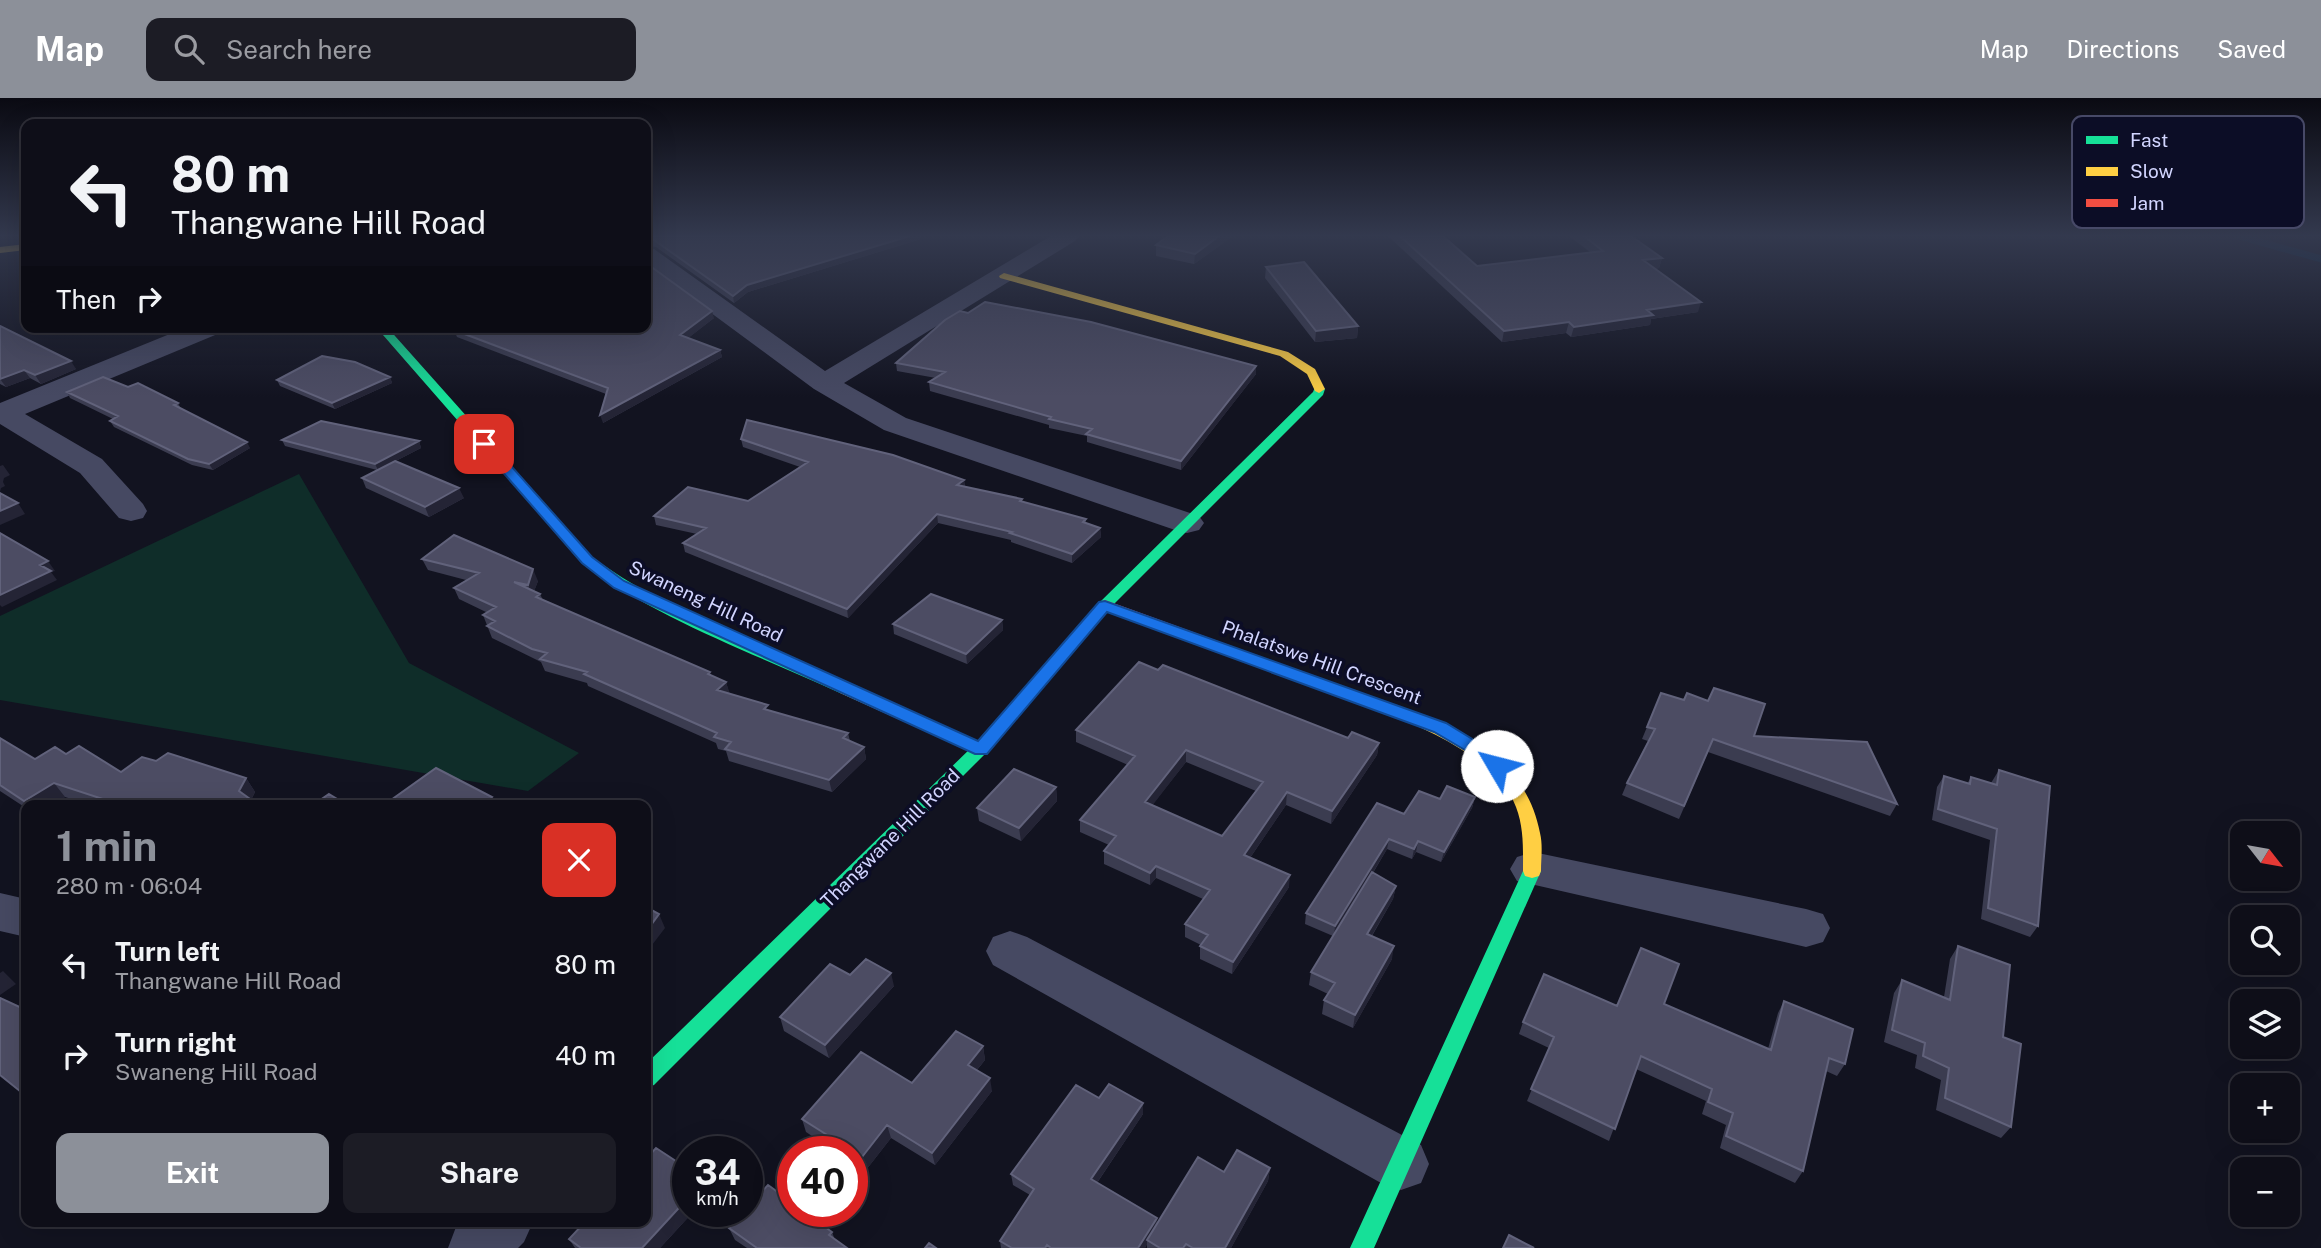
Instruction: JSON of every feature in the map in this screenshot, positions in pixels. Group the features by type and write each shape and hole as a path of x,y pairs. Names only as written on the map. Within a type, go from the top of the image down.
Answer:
{"street":[{"path":"695,290 824,383 895,424 1187,523"},
{"path":"824,383 981,290"},
{"name":"Thangwane Hill Road","path":"651,1073 981,749 1105,605 1319,393 1319,380 1309,365 1284,354 1053,290"},
{"path":"1,414 197,333"},
{"name":"Swaneng Hill Road","path":"386,333 601,573 720,632 981,749"},
{"path":"1,414 91,466 131,511"},
{"name":"Phalatswe Hill Crescent","path":"1105,605 1440,727 1481,752 1513,779 1528,814 1533,869"},
{"path":"1362,1248 1533,869 1806,928"},
{"path":"0,912 21,917"},
{"path":"1010,951 1401,1164"},
{"path":"477,1248 498,1227"}],"green space":[{"path":"299,474 409,663 579,753 528,791 0,700 0,616"}],"building":[{"path":"651,290 683,290 712,311 680,335 720,350 600,415 608,388 462,333 651,333"},
{"path":"724,290 741,290 733,296"},
{"path":"1284,290 1327,290 1358,326 1316,331"},
{"path":"1459,290 1684,290 1701,302 1647,310 1653,315 1574,327 1569,322 1504,331"},
{"path":"985,302 1091,322 1256,366 1181,461 1086,434 1092,429 1049,419 1051,417 929,382 945,372 896,363 945,320 960,311 968,313"},
{"path":"0,326 71,361 35,375 24,370 0,379"},
{"path":"322,356 355,362 390,377 332,403 277,380"},
{"path":"103,377 128,387 138,383 178,403 174,405 247,442 209,464 188,459 110,421 118,416 67,392"},
{"path":"747,420 893,455 964,480 957,485 1022,499 1020,501 1086,519 1083,522 1100,528 1072,554 1010,533 1012,532 937,514 847,609 683,543 706,528 654,516 688,487 748,501 808,462 741,439"},
{"path":"321,421 419,441 375,464 282,440"},
{"path":"395,461 459,488 425,507 362,478"},
{"path":"0,493 18,503 0,511"},
{"path":"0,533 48,561 40,565 51,571 0,595"},
{"path":"454,535 533,569 528,585 514,582 540,594 536,597 710,672 708,674 726,682 717,690 768,705 764,709 848,733 843,738 864,747 829,780 725,749 731,742 714,737 717,733 584,674 587,672 540,659 547,653 532,649 487,626 495,621 483,615 496,607 454,588 479,573 422,559"},
{"path":"931,594 1002,620 966,654 893,624"},
{"path":"1139,662 1158,670 1163,665 1348,738 1352,732 1379,743 1332,811 1287,792 1244,855 1290,875 1233,962 1200,946 1208,935 1185,924 1210,890 1156,866 1150,873 1104,851 1116,836 1080,820 1135,756 1076,730","holes":["1186,750 1263,782 1222,836 1145,802"]},
{"path":"1714,688 1765,704 1754,736 1867,742 1897,804 1713,739 1684,806 1627,783 1655,729 1647,727 1661,693 1684,700 1687,693 1708,701"},
{"path":"0,738 35,759 55,747 66,754 79,746 121,772 142,757 156,761 168,753 246,778 239,791 250,799 106,800 54,783 22,800 0,785"},
{"path":"436,768 492,797 489,800 391,800"},
{"path":"1014,769 1056,787 1019,828 977,808"},
{"path":"1999,770 2050,786 2038,926 1988,908 1997,829 1938,809 1944,776 1970,784 1971,777 1997,785"},
{"path":"1447,786 1475,797 1444,852 1418,841 1414,849 1389,839 1335,926 1306,913 1377,803 1404,814 1419,791 1440,799"},
{"path":"329,794 339,800 320,800"},
{"path":"1372,872 1396,886 1367,934 1394,946 1355,1015 1324,1000 1335,983 1311,972"},
{"path":"651,910 659,914 651,925"},
{"path":"1958,946 2010,965 2003,1037 2021,1044 2011,1127 1945,1098 1949,1068 1923,1056 1925,1043 1892,1030 1902,980 1950,1000"},
{"path":"1641,948 1679,964 1664,1004 1771,1050 1784,1001 1853,1029 1845,1064 1829,1058 1803,1171 1726,1136 1733,1113 1708,1102 1712,1089 1641,1056 1615,1129 1531,1089 1554,1037 1523,1022 1544,974 1617,1006"},
{"path":"866,959 891,973 825,1045 780,1017 830,964 850,975"},
{"path":"0,998 21,1008 21,1092 0,1075"},
{"path":"956,1031 983,1046 968,1065 990,1078 932,1153 887,1125 868,1149 868,1136 829,1136 802,1119 861,1052 912,1083"},
{"path":"1109,1084 1143,1103 1091,1179 1157,1218 1138,1248 1051,1248 1047,1245 1045,1248 1012,1248 1000,1241 1034,1189 1011,1174 1076,1085 1099,1098"},
{"path":"656,1148 672,1158 672,1215 642,1248 581,1248 569,1239 580,1227 651,1227 651,1154"},
{"path":"1237,1150 1270,1168 1225,1248 1193,1248 1186,1244 1183,1248 1160,1248 1147,1240 1198,1157 1224,1172"},
{"path":"768,1185 777,1191 777,1227 825,1227 832,1232 829,1235 847,1248 757,1248 729,1228 763,1227 763,1190"},
{"path":"1509,1235 1534,1248 1503,1248"}],"traffic: fast":[{"path":"386,333 587,560 621,585 659,605 846,689"},
{"path":"651,1073 980,749 1105,605 1319,393 1319,389"},
{"path":"1362,1248 1532,871"}],"traffic: slow":[{"path":"1053,290 1284,354 1311,371 1319,389"},
{"path":"1289,673 1415,719 1470,746 1493,762 1511,783 1525,807 1532,836 1532,871"},
{"path":"846,689 980,749"}],"traffic: jam":[{"path":"1105,605 1289,673"}],"route":[{"path":"484,444 601,573 720,632 981,749 1105,605 1440,727 1481,752 1497,766"}]}
